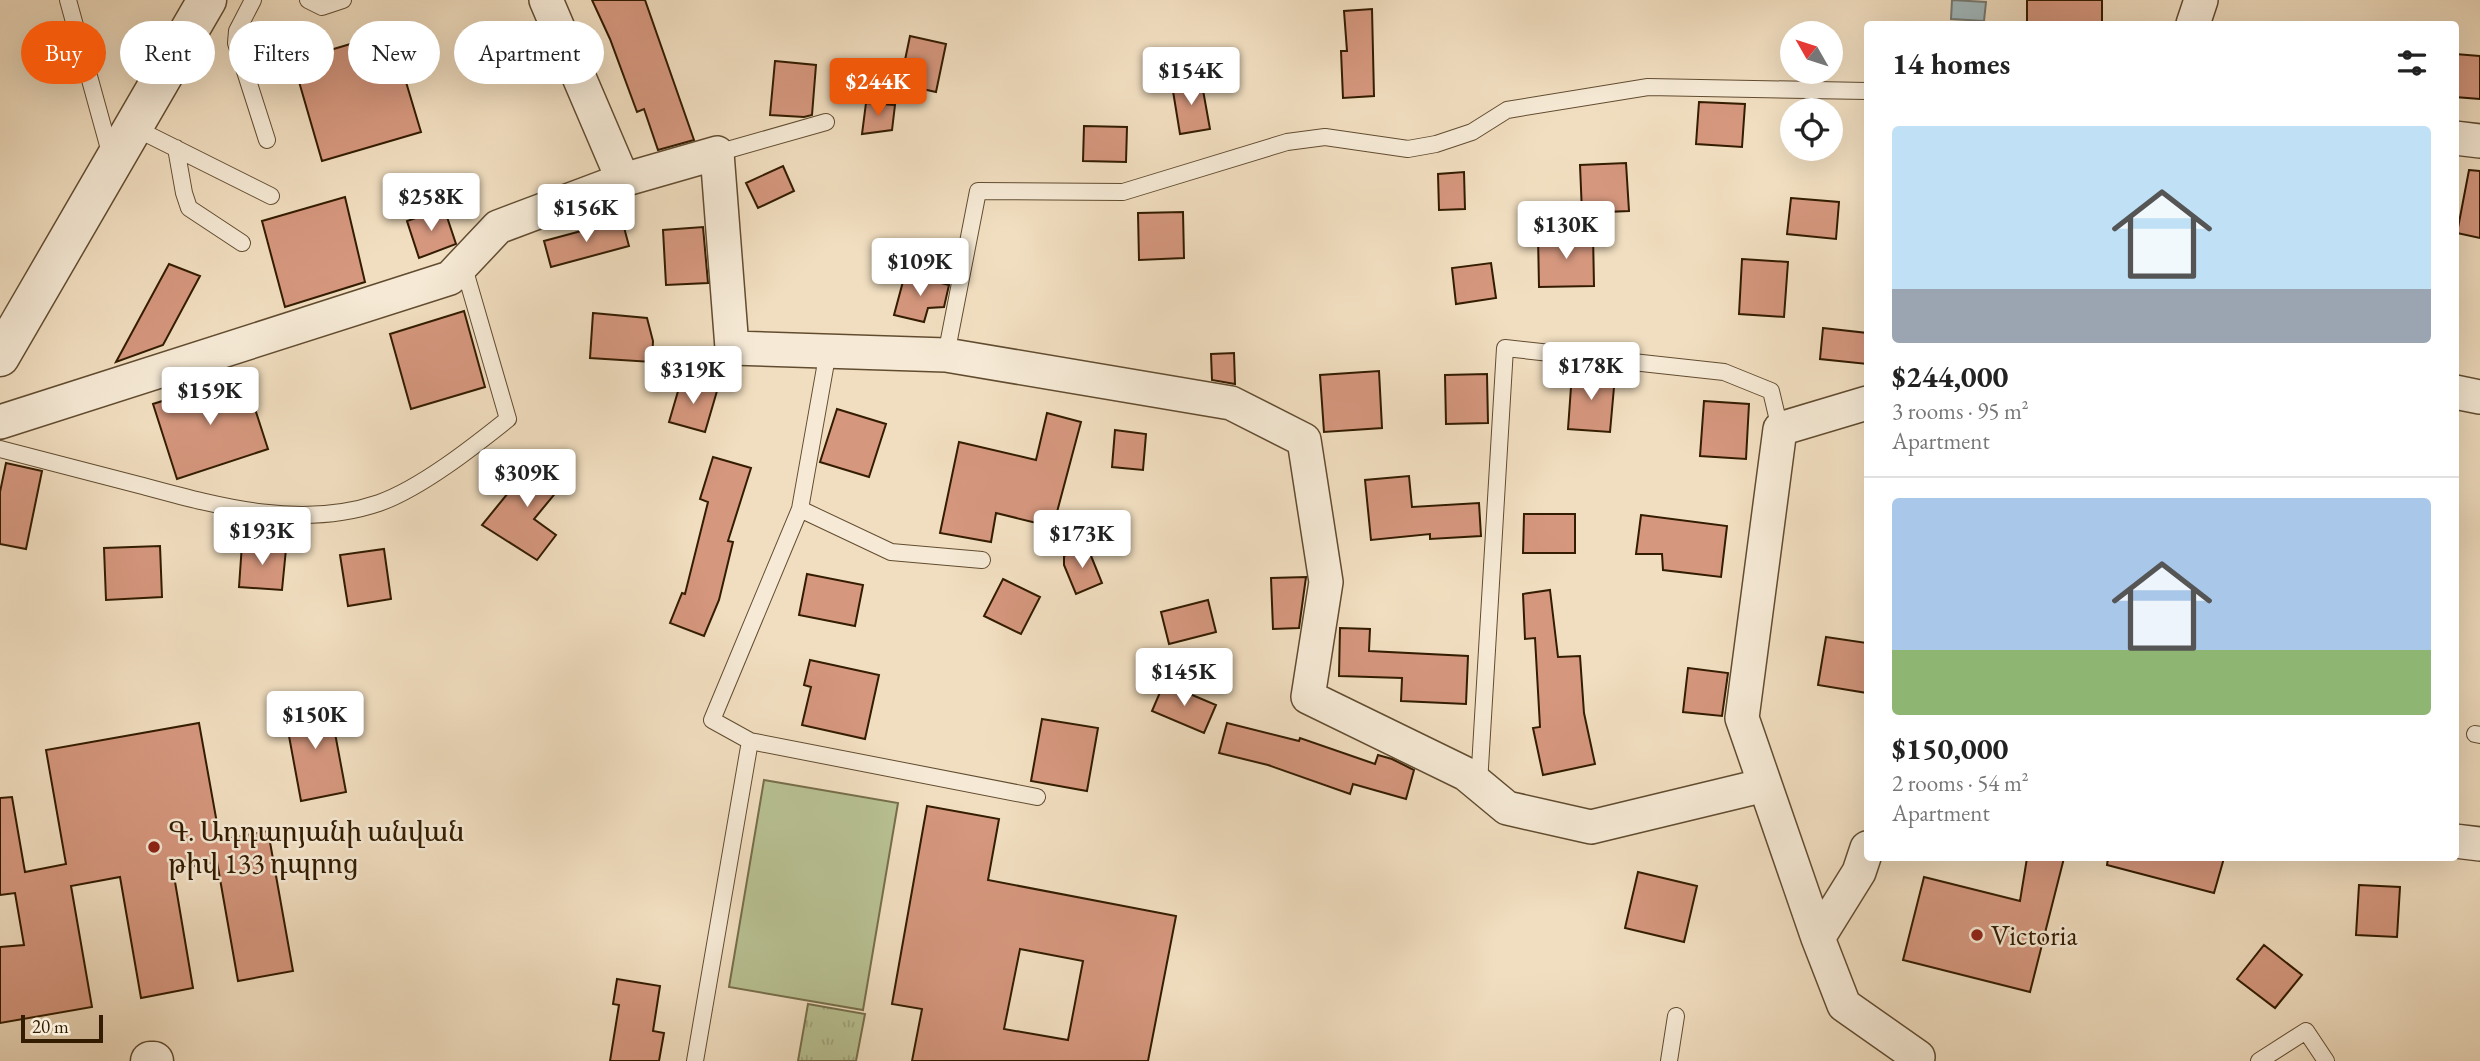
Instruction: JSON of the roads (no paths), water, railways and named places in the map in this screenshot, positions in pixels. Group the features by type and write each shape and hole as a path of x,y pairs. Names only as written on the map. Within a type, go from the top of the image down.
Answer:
{"street":[{"path":"0,356 207,0"},
{"path":"546,0 623,180"},
{"path":"2194,21 2201,0"},
{"path":"2459,138 2480,141"},
{"path":"0,422 450,278 498,227 623,180 717,153 732,348 946,355 1231,403 1304,440 1326,582 1308,697 1466,774 1507,808 1591,827 1765,785"},
{"path":"2459,393 2480,397"},
{"path":"1864,404 1780,429 1742,718 1844,1005 1918,1057 1916,1061"},
{"path":"2459,841 2480,844"},
{"path":"1818,938 1859,872 1864,857"}],"lane":[{"path":"68,0 113,162"},
{"path":"253,0 237,31 236,43 267,140"},
{"path":"308,0 322,7 343,0"},
{"path":"946,355 978,191 1123,192 1287,142 1325,137 1408,149 1436,144 1472,132 1507,110 1648,87 1864,91"},
{"path":"717,153 826,122"},
{"path":"133,127 271,196"},
{"path":"176,148 189,208 242,243"},
{"path":"0,449 221,507 285,515 339,513 380,502 418,483 508,419 463,264"},
{"path":"1479,785 1505,348 1724,372 1771,391 1780,429"},
{"path":"828,351 800,509 712,720 750,741 1037,797"},
{"path":"800,509 891,552 982,560"},
{"path":"695,1061 750,741"},
{"path":"1669,1061 1676,1016"},
{"path":"2259,1061 2305,1031 2326,1061"}],"water":[{"path":"1952,0 1986,2 1984,21 1951,19"}],"place":[{"name":"Գ. Ադդարյանի անվան թիվ 133 դպրոց","path":"154,847"},
{"name":"Victoria","path":"1977,935"}]}
